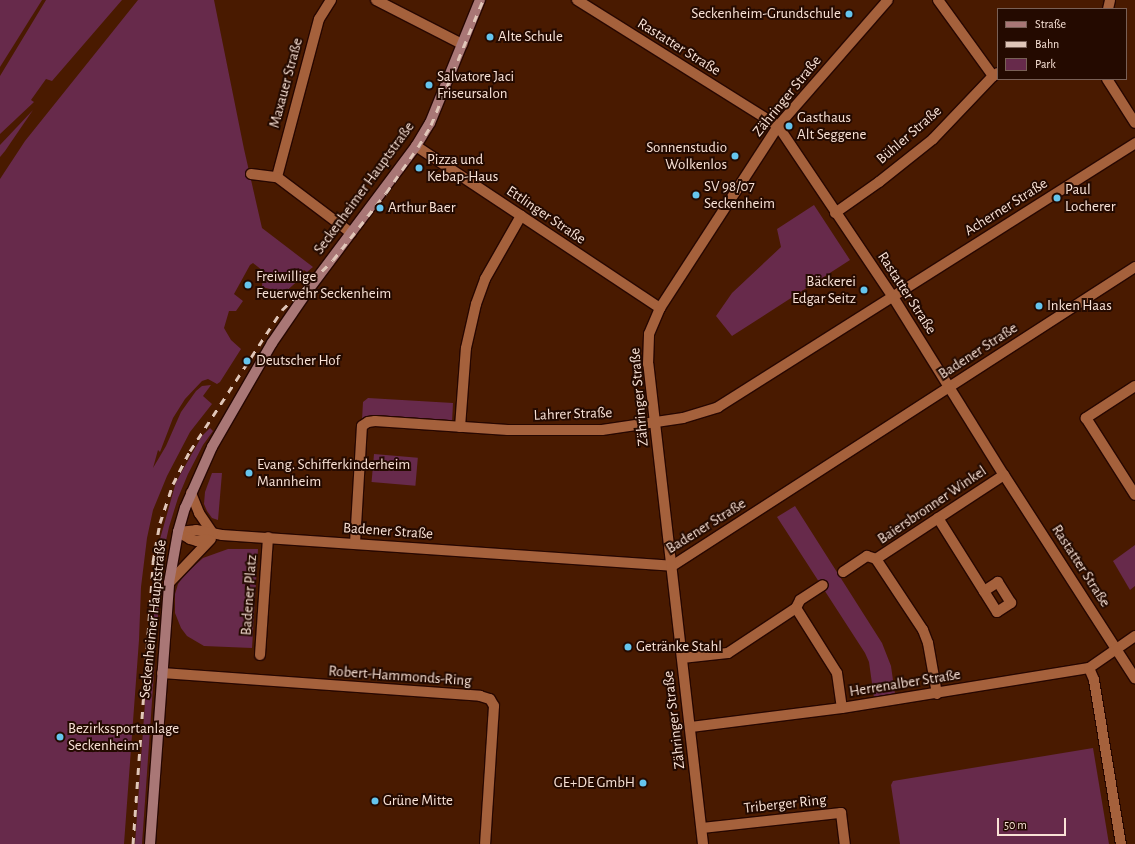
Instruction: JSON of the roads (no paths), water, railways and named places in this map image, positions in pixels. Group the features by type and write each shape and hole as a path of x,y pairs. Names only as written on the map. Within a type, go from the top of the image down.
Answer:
{"main road":[{"name":"Seckenheimer Hauptstraße","path":"150,844 169,583 178,532 191,492 212,447 256,370 309,289 416,146 430,123 480,0"}],"street":[{"name":"Maxauer Straße","path":"277,177 319,19 331,0"},
{"path":"376,0 462,44"},
{"name":"Rastatter Straße","path":"577,0 778,126 893,297 1004,475 1135,678"},
{"name":"Zähringer Straße","path":"703,844 691,727 648,364 649,334 660,308 778,126 888,0"},
{"path":"938,0 996,75"},
{"name":"Bühler Straße","path":"836,213 933,139 996,75"},
{"path":"1108,80 1135,122"},
{"name":"Acherner Straße","path":"893,297 1135,143"},
{"name":"Ettlinger Straße","path":"416,146 660,308"},
{"path":"251,174 277,177 351,233"},
{"path":"460,427 466,348 476,304 484,279 521,216"},
{"name":"Badener Straße","path":"178,532 190,539 214,536 268,537 672,566 1135,267"},
{"name":"Lahrer Straße","path":"355,544 362,426 376,421 460,427 558,431 602,430 655,424 683,418 718,406 893,297"},
{"path":"1135,386 1086,418 1135,495"},
{"name":"Baiersbronner Winkel","path":"876,559 1004,475"},
{"path":"169,583 214,536 199,513 191,492"},
{"path":"938,518 984,591"},
{"name":"Badener Platz","path":"260,655 268,537"},
{"name":"Baiersbronner Winkel","path":"844,572 867,556 876,559 923,630 928,643 937,694"},
{"path":"682,658 728,653 796,608 800,600 823,585"},
{"path":"796,608 837,673 842,708"},
{"name":"Herrenalber Straße","path":"691,727 842,708 937,694 1089,668 1135,636"},
{"path":"1089,668 1094,680 1121,844"},
{"name":"Robert-Hammonds-Ring","path":"162,673 480,696 490,699 494,706 485,844"},
{"name":"Triberger Ring","path":"702,828 841,813 845,844"}],"railway":[{"path":"133,844 153,562 160,523 173,484 190,451 282,310 333,260 386,193 418,147 431,125 483,0"}],"place":[{"name":"Seckenheim-Grundschule","path":"849,14"},
{"name":"Alte Schule","path":"490,37"},
{"name":"Salvatore Jaci Friseursalon","path":"429,85"},
{"name":"Gasthaus Alt Seggene","path":"789,126"},
{"name":"Sonnenstudio Wolkenlos","path":"735,156"},
{"name":"Pizza und Kebap-Haus","path":"419,168"},
{"name":"SV 98/07 Seckenheim","path":"696,195"},
{"name":"Paul Locherer","path":"1057,198"},
{"name":"Arthur Baer","path":"380,208"},
{"name":"Freiwillige Feuerwehr Seckenheim","path":"248,285"},
{"name":"Bäckerei Edgar Seitz","path":"864,290"},
{"name":"Inken Haas","path":"1039,306"},
{"name":"Deutscher Hof","path":"247,361"},
{"name":"Evang. Schifferkinderheim Mannheim","path":"249,473"},
{"name":"Getränke Stahl","path":"628,647"},
{"name":"Bezirkssportanlage Seckenheim","path":"60,737"},
{"name":"GE+DE GmbH","path":"643,783"},
{"name":"Grüne Mitte","path":"375,801"}]}
